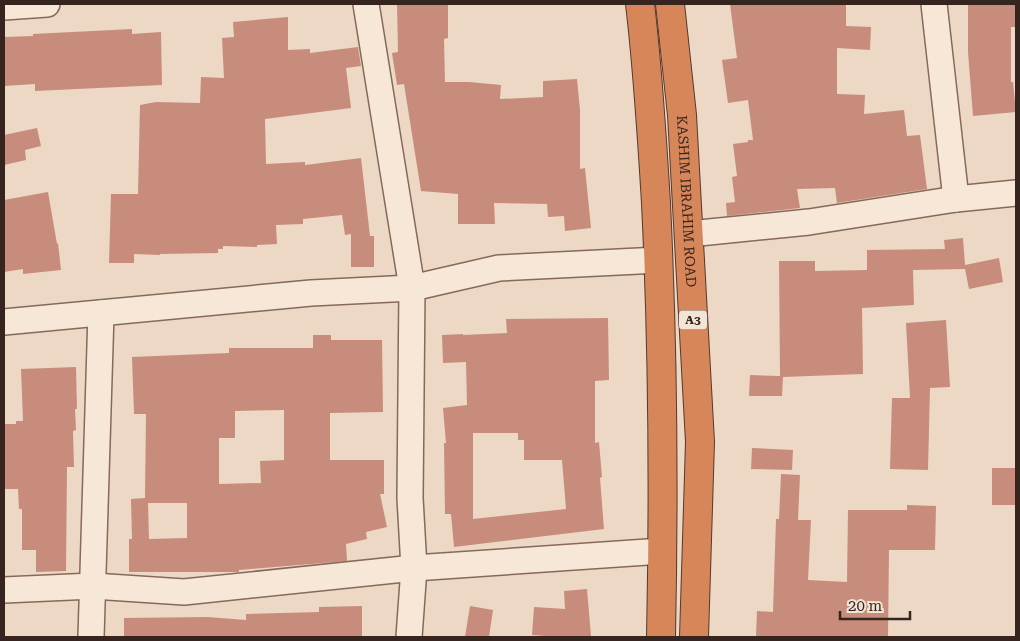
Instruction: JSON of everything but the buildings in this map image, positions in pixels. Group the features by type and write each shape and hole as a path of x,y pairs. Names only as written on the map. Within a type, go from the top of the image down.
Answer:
{"highway":[{"name":"A3","path":"640,4 646,51 659,260 663,414 660,637"},
{"name":"KASHIM IBRAHIM ROAD","path":"670,4 682,115 700,442 694,637"}],"street":[{"path":"4,7 47,4"},
{"path":"366,4 412,288 410,498 414,568 409,637"},
{"path":"934,4 956,199"},
{"path":"689,234 809,222 956,199 1016,193"},
{"path":"4,322 311,293 412,288 499,268 659,260"},
{"path":"91,637 101,313"},
{"path":"4,590 93,586 184,592 414,568 662,550"}]}
